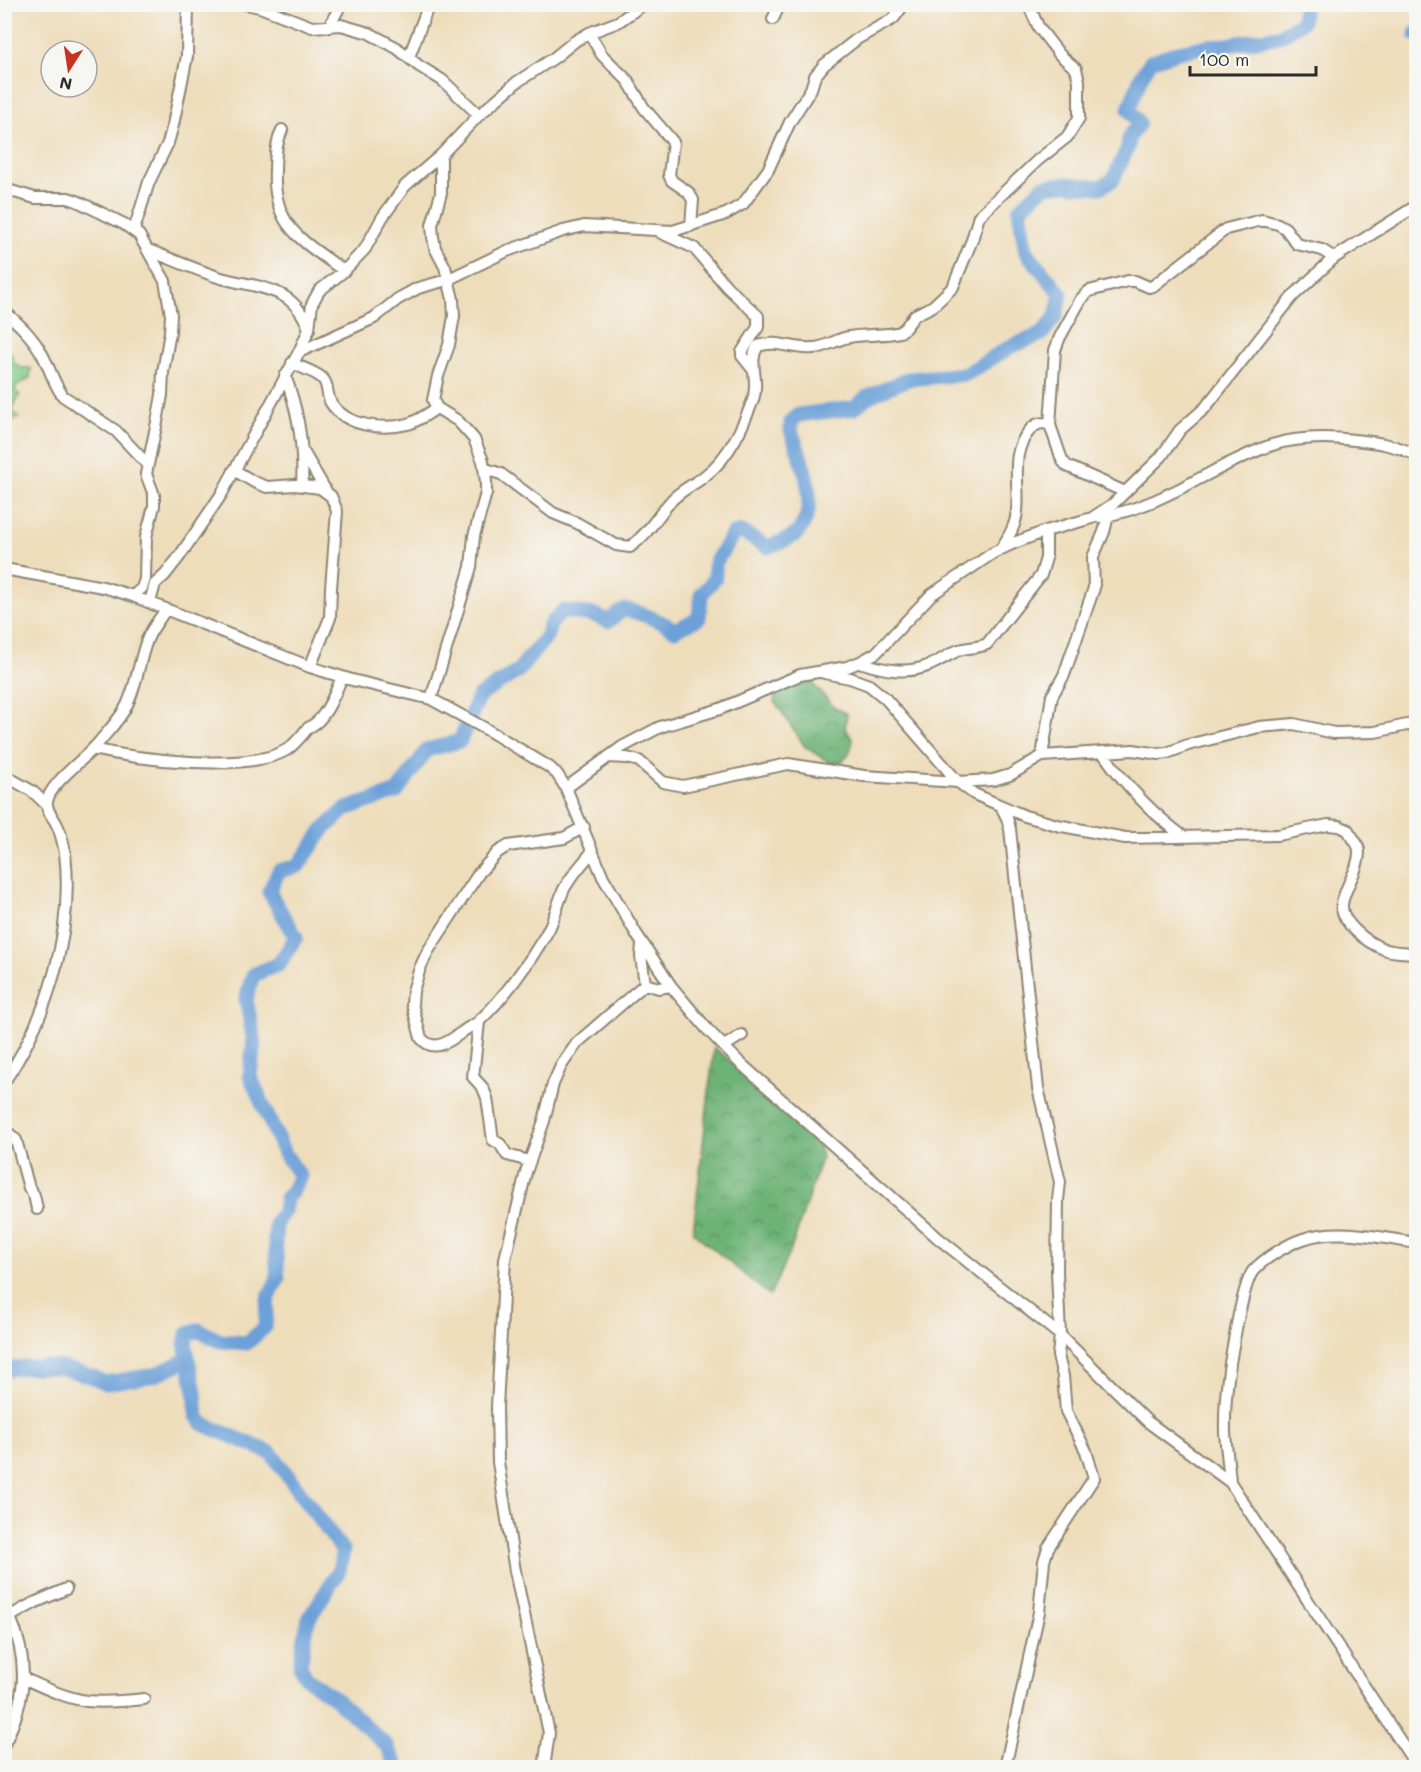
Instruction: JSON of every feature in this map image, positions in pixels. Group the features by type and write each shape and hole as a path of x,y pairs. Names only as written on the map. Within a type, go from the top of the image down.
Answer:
{"street":[{"path":"134,230 149,182 168,142 175,115 187,56 188,4"},
{"path":"245,4 260,7 312,27 341,25 369,33 398,48 419,66 452,87 479,116"},
{"path":"329,27 341,4"},
{"path":"410,57 429,4"},
{"path":"150,602 155,584 165,575 190,542 221,495 299,352 309,329 315,298 324,286 344,271 365,249 382,218 405,186 517,82 589,33 618,22 644,4"},
{"path":"773,19 780,4"},
{"path":"299,352 374,318 398,299 418,288 447,280 507,251 563,231 584,226 658,232 673,231 726,214 743,204 768,170 790,122 811,89 815,76 824,65 857,39 893,19 904,4"},
{"path":"486,469 501,474 553,513 577,523 616,545 630,546 654,524 672,500 710,472 725,455 748,412 756,391 754,353 758,346 788,344 801,348 813,348 847,337 894,333 905,328 915,315 933,306 952,287 972,240 979,216 1038,160 1067,137 1079,118 1079,81 1076,69 1060,55 1039,28 1028,4"},
{"path":"589,33 602,55 628,81 644,108 673,142 669,175 672,181 688,192 693,200 691,226"},
{"path":"282,130 276,150 274,189 280,213 302,239 344,271"},
{"path":"431,699 471,567 474,536 486,493 486,469 480,450 466,429 450,414 437,408 433,400 453,329 453,298 445,267 435,248 432,225 441,193 441,155"},
{"path":"4,189 35,198 68,198 78,201 134,230 165,281 171,315 162,395 146,474 154,495 154,506 146,537 145,579 142,588 133,596"},
{"path":"1092,518 1113,504 1161,457 1180,430 1205,408 1293,296 1334,258 1416,206"},
{"path":"1125,492 1067,466 1062,460 1050,425 1052,382 1056,367 1055,350 1081,299 1089,291 1128,281 1153,286 1226,229 1262,220 1285,228 1297,244 1322,250 1334,258"},
{"path":"658,232 694,248 727,286 758,316 758,327 742,352 742,356 754,371"},
{"path":"148,250 221,278 252,284 281,294 294,302 303,312 309,329"},
{"path":"4,311 36,344 56,388 63,396 116,431 148,465"},
{"path":"292,363 320,376 326,384 327,396 332,404 339,412 357,423 380,426 410,423 437,408"},
{"path":"285,376 294,399 303,451 302,485"},
{"path":"1001,549 1015,524 1017,454 1021,444 1036,424 1044,422 1050,425"},
{"path":"566,788 608,757 660,727 720,709 800,675 860,662 876,653 918,606 931,595 1001,549 1046,531 1092,518 1108,516 1169,494 1238,459 1274,444 1322,438 1342,439 1388,444 1416,455"},
{"path":"303,451 331,496 338,516 330,618 310,667"},
{"path":"234,470 267,487 302,485 326,491"},
{"path":"1042,756 1052,696 1064,675 1094,588 1093,557 1108,516"},
{"path":"860,662 896,671 913,670 929,666 965,648 987,644 1041,575 1046,558 1046,531"},
{"path":"4,569 103,587 133,596 310,667 431,699 549,766 566,788 603,877 642,944 671,986 707,1029 739,1062 938,1238 1060,1335 1148,1422 1230,1482 1416,1765"},
{"path":"4,1082 17,1063 45,998 54,972 64,924 65,852 55,821 49,814 47,805 49,794 94,749 126,708 134,689 147,639 166,609"},
{"path":"818,672 850,678 869,685 885,698 957,782 974,794 1057,825 1125,838 1278,835 1328,825 1348,830 1358,846 1359,854 1342,905 1344,915 1350,925 1376,945 1386,950 1416,953"},
{"path":"94,749 135,757 211,762 243,761 280,753 295,743 309,727 318,721 342,677"},
{"path":"608,757 639,760 663,782 683,786 788,764 864,776 957,782 993,780 1010,775 1042,756 1133,750 1167,753 1188,745 1259,727 1294,724 1334,733 1375,732 1416,723"},
{"path":"1103,753 1127,785 1169,826 1184,837"},
{"path":"4,775 32,791 47,805"},
{"path":"1001,806 1010,830 1038,1088 1060,1182 1057,1272 1060,1335 1058,1356 1063,1376 1066,1411 1086,1451 1094,1478 1048,1548 1044,1561 1039,1612 1005,1767"},
{"path":"584,827 564,838 508,846 498,852 479,873 428,951 413,992 412,1004 421,1038 430,1045 448,1043 466,1028 479,1022 522,970 545,936 553,922 564,889 592,852"},
{"path":"642,944 645,984"},
{"path":"645,984 659,988 671,986"},
{"path":"544,1767 549,1733 515,1571 498,1462 497,1407 505,1259 529,1161 544,1121 553,1084 569,1054 584,1036 645,984"},
{"path":"479,1022 473,1077 483,1088 487,1098 491,1136 507,1155 529,1161"},
{"path":"724,1046 742,1035"},
{"path":"4,1129 16,1140 37,1209"},
{"path":"1230,1482 1225,1434 1226,1396 1230,1360 1242,1300 1252,1272 1288,1245 1320,1236 1366,1236 1416,1243"},
{"path":"4,1744 17,1715 24,1678 22,1648 7,1618 66,1589"},
{"path":"24,1678 56,1692 85,1701 115,1702 144,1699"}],"green space":[{"path":"4,353 12,354 13,362 22,368 31,368 30,378 16,386 15,391 20,395 12,410 19,418 10,421 5,419"},
{"path":"806,676 834,707 847,714 845,728 853,740 847,756 838,764 833,765 805,747 775,702 773,692"},
{"path":"714,1047 816,1136 822,1156 793,1244 770,1296 693,1232"}],"waterway":[{"path":"398,1768 387,1746 337,1700 307,1678 300,1666 308,1620 339,1571 343,1551 271,1453 203,1424 197,1416 195,1392 185,1343 188,1333 198,1330 220,1341 247,1343 265,1327 268,1299 278,1278 276,1222 284,1211 286,1198 292,1192 300,1176 283,1151 250,1076 254,1040 246,999 253,975 279,964 296,937 269,892 279,871 298,866 324,829 346,809 397,792 427,750 460,741 479,696 518,671 546,637 551,623 563,611 594,615 608,621 623,611 629,610 650,617 675,630 699,618 701,595 715,578 715,563 733,534 742,532 767,547 797,533 804,522 809,496 808,483 791,431 791,422 798,415 854,408 867,397 908,379 966,374 1010,347 1042,334 1056,316 1061,294 1026,252 1019,210 1044,186 1064,184 1100,187 1113,180 1128,147 1129,138 1139,123 1129,109 1141,77 1151,61 1207,46 1280,36 1302,22 1305,4"},
{"path":"4,1370 24,1367 59,1367 94,1377 105,1383 155,1375 188,1359"}]}
